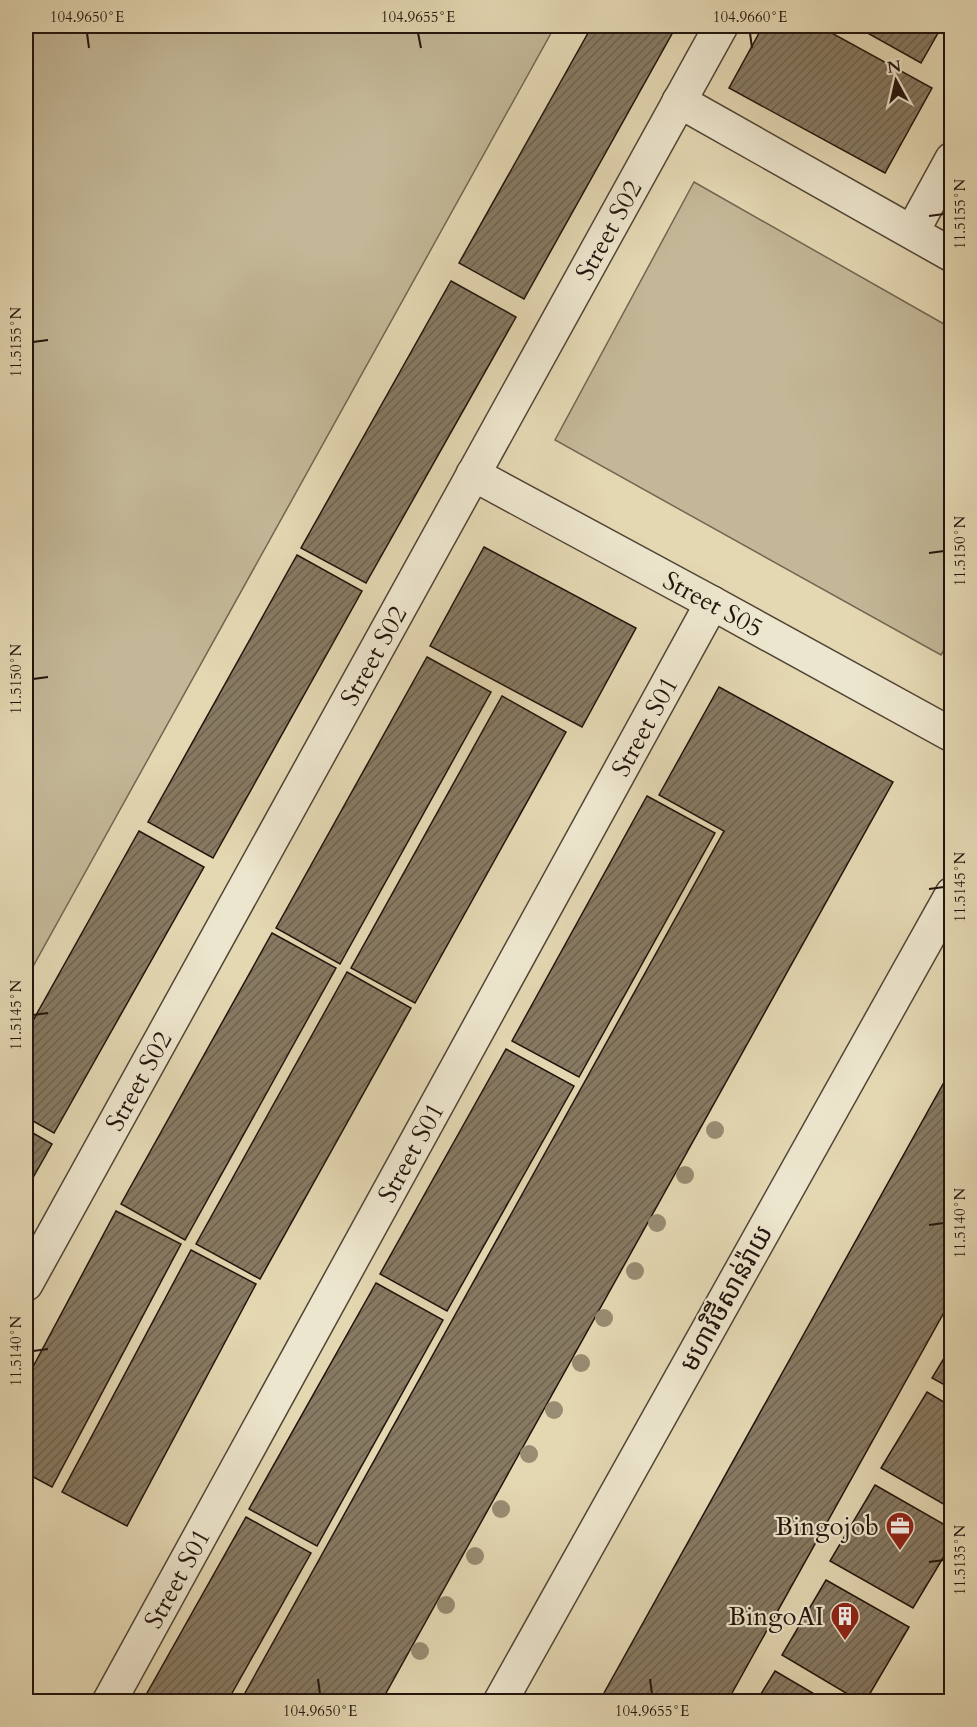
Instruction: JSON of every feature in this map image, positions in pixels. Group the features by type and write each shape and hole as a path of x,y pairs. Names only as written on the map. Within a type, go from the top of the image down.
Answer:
{"street":[{"name":"Street S02","path":"26,1284 721,26"},
{"path":"680,101 951,255"},
{"path":"912,232 951,159"},
{"name":"Street S05","path":"473,474 951,735"},
{"name":"Street S01","path":"109,1701 712,603"},
{"name":"មហាវិថីសាន់រ៉ាយ","path":"500,1701 951,894"}],"shaded area":[{"path":"26,26 555,26 26,979"},
{"path":"694,182 951,328 952,637 941,655 555,440"}],"building":[{"path":"592,26 661,26 673,32 524,299 459,263"},
{"path":"763,26 819,26 932,88 885,173 729,88"},
{"path":"855,26 942,26 921,63"},
{"path":"451,281 516,317 366,583 301,548"},
{"path":"484,547 636,628 582,727 430,646"},
{"path":"297,555 362,591 213,858 148,822"},
{"path":"427,657 491,692 340,964 276,928"},
{"path":"719,687 893,782 381,1702 240,1702 724,831 659,795"},
{"path":"502,696 566,732 415,1003 351,968"},
{"path":"647,796 715,833 579,1077 512,1041"},
{"path":"139,831 204,867 54,1133 26,1117 26,1033"},
{"path":"272,933 336,968 185,1240 121,1204"},
{"path":"347,972 411,1008 260,1279 196,1244"},
{"path":"506,1049 574,1086 447,1311 380,1274"},
{"path":"952,1068 952,1298 727,1702 599,1702"},
{"path":"26,1129 52,1144 26,1190"},
{"path":"116,1211 181,1244 52,1487 26,1473 26,1380"},
{"path":"191,1250 256,1284 127,1526 62,1492"},
{"path":"376,1283 443,1320 317,1546 249,1509"},
{"path":"952,1345 952,1389 932,1378"},
{"path":"927,1392 952,1407 952,1509 881,1468"},
{"path":"875,1485 952,1529 952,1543 913,1608 830,1561"},
{"path":"246,1517 311,1553 227,1702 142,1702"},
{"name":"BingoAI","path":"826,1580 909,1627 865,1702 861,1702 782,1655"},
{"path":"775,1671 828,1702 756,1702"}],"place":[{"name":"Bingojob","path":"900,1552"},
{"name":"BingoAI","path":"845,1642"}]}
